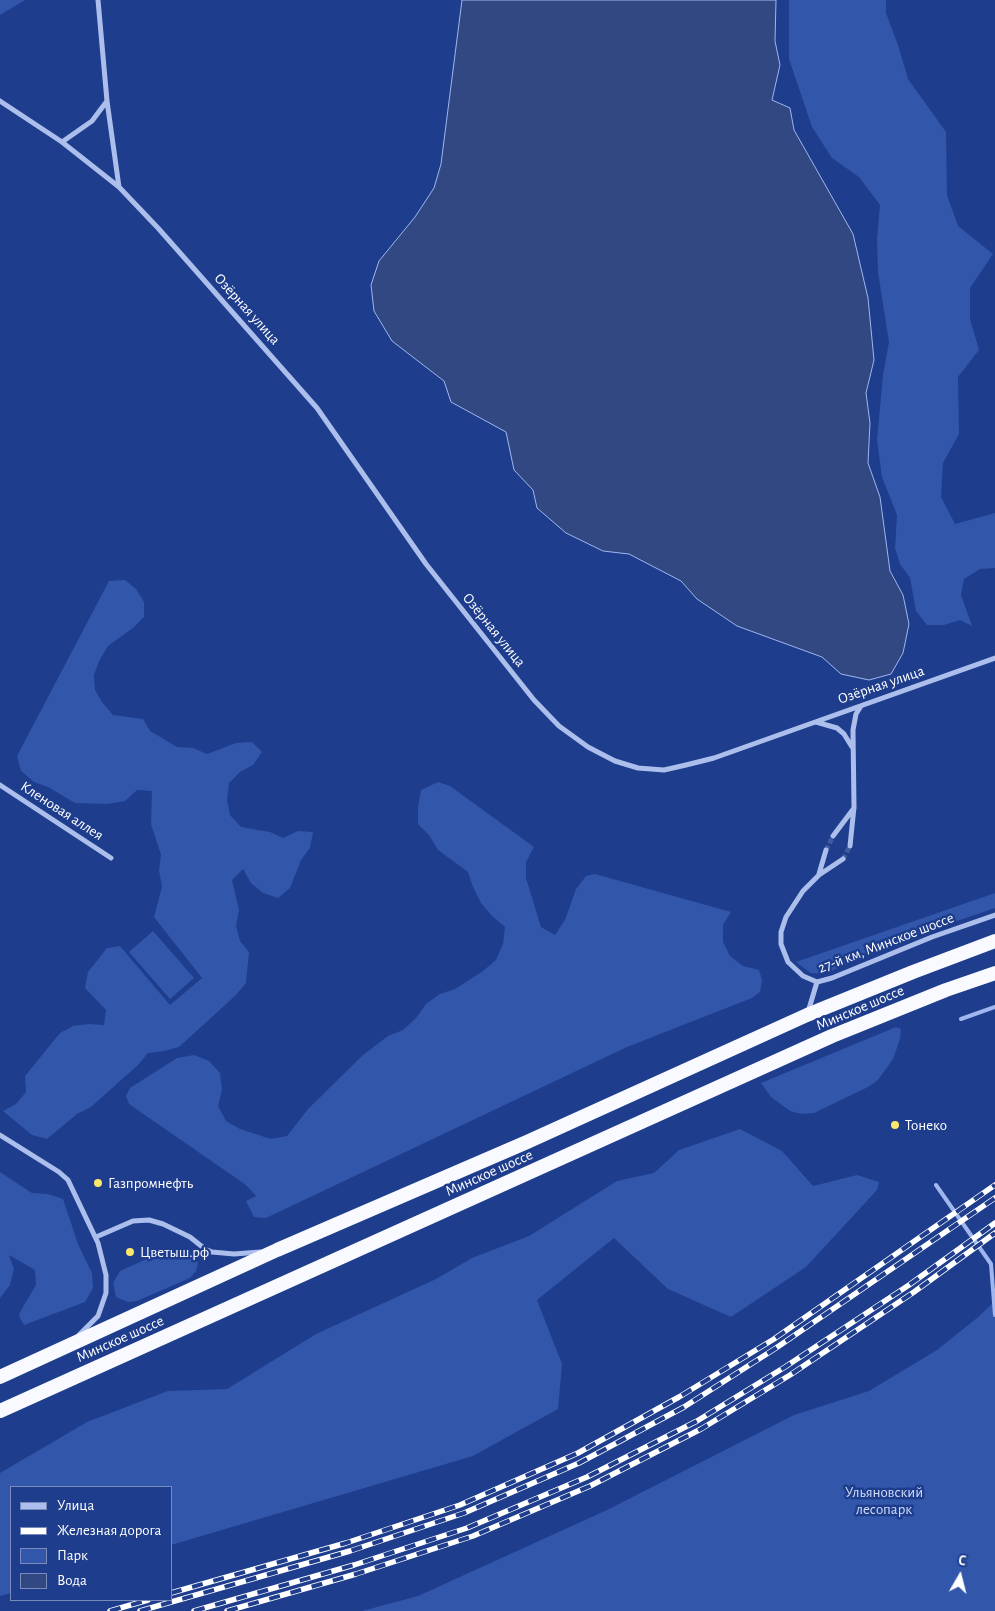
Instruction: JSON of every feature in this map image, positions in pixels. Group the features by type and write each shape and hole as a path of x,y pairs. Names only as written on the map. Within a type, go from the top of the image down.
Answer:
{"highway":[{"name":"Минское шоссе","path":"0,1377 277,1250 526,1142 807,1015 995,941"},
{"name":"Минское шоссе","path":"0,1411 832,1036 946,990 995,973"}],"street":[{"path":"98,0 107,101 119,187"},
{"name":"Озёрная улица","path":"0,101 62,142 119,187 277,360 317,408 426,564 534,700 559,726 588,747 615,761 638,768 664,770 714,758 995,658"},
{"path":"62,142 92,121 107,101"},
{"path":"850,846 854,807 853,748 855,722 856,714 862,706"},
{"path":"815,722 837,728 844,734 853,748"},
{"name":"Кленовая аллея","path":"0,785 111,858"},
{"path":"833,836 854,807"},
{"path":"819,875 826,850"},
{"path":"817,982 803,976 788,962 781,944 781,932 786,917 802,891 819,875 843,859"},
{"name":"27-й км, Минское шоссе","path":"807,1015 817,982 832,978 932,937 995,915"},
{"path":"0,1135 59,1172 68,1180 96,1237 106,1275 106,1293 98,1316 67,1346"},
{"path":"96,1237 133,1221 141,1220 163,1224 190,1237 212,1252 234,1254 277,1250"}],"green space":[{"path":"0,0 25,0 0,15"},
{"path":"789,0 886,0 886,13 908,79 946,132 947,195 958,226 993,254 970,288 970,319 979,350 958,377 959,434 943,463 941,497 955,524 995,513 995,568 980,569 964,579 961,595 972,626 960,620 944,625 927,625 916,611 910,578 900,564 895,548 897,515 882,477 877,440 883,375 889,342 878,272 877,239 880,205 859,177 832,158 812,127 789,59"},
{"path":"125,580 136,589 144,602 144,617 133,628 108,646 99,661 94,675 95,690 102,702 113,715 143,719 150,731 177,747 193,748 207,754 236,743 252,742 262,752 253,765 240,772 229,783 227,800 230,815 241,827 270,832 283,838 298,831 313,832 310,848 301,860 290,888 278,898 263,893 251,883 243,869 232,880 239,910 236,926 240,941 249,952 246,983 236,995 179,1047 148,1053 138,1065 91,1107 77,1114 47,1139 32,1135 3,1111 16,1104 26,1092 25,1076 60,1033 73,1026 104,1025 106,1010 85,988 88,972 107,948 120,946 170,1005 202,978 154,917 162,887 159,870 161,855 151,824 152,791 137,790 125,801 108,804 75,803 48,787 34,782 21,771 17,756 109,581"},
{"path":"438,782 450,786 534,847 526,862 526,878 541,927 555,935 565,920 576,889 586,876 595,874 731,912 723,925 723,942 730,956 743,966 759,970 762,980 760,992 752,998 627,1047 266,1218 254,1217 246,1201 256,1196 246,1185 129,1104 126,1096 130,1088 177,1058 194,1055 209,1061 220,1073 222,1090 218,1106 226,1121 240,1129 271,1139 287,1136 308,1109 363,1055 388,1036 403,1030 416,1018 426,1004 440,994 455,989 496,960 503,944 505,927 481,903 468,872 438,850 429,835 418,824 421,790"},
{"path":"995,893 995,908 931,930 824,974 811,973 796,962"},
{"path":"153,931 194,978 170,999 129,952"},
{"path":"896,1027 901,1029 900,1039 893,1059 878,1080 868,1087 814,1113 802,1114 790,1111 771,1097 761,1083"},
{"path":"740,1129 782,1151 813,1186 857,1175 879,1182 877,1190 806,1267 731,1317 668,1289 614,1238 537,1300 562,1364 558,1409 473,1456 172,1545 172,1486 10,1486 10,1593 0,1596 0,1473 87,1422 168,1391 227,1389 316,1334 436,1279 472,1258 529,1236 617,1181 654,1173 679,1150"},
{"path":"0,1172 32,1193 48,1194 63,1199 78,1244 92,1273 93,1288 85,1302 24,1325 19,1316 36,1285 35,1270 9,1255 14,1269 10,1285 0,1298"},
{"path":"171,1248 190,1250 196,1258 198,1264 196,1271 190,1278 137,1301 128,1302 116,1297 113,1283 120,1271"},
{"name":"Ульяновский лесопарк","path":"995,1301 995,1611 362,1611 418,1596 607,1510 794,1415 869,1391 937,1350"}],"water":[{"path":"462,0 776,0 775,41 780,65 772,100 790,108 794,130 853,234 868,298 874,360 866,393 870,423 868,463 880,497 890,571 903,595 909,624 903,653 891,674 869,680 841,674 822,657 737,626 697,599 681,581 629,554 603,551 566,533 537,508 533,490 514,470 506,432 451,402 444,381 392,341 374,311 371,285 379,261 415,217 434,188 441,164"}],"waterway":[{"path":"961,1019 995,1007"},
{"path":"936,1185 991,1264 995,1315"}],"tunnel":[{"path":"826,850 833,836"},
{"path":"843,859 850,846"}],"railway":[{"path":"172,1593 346,1543 460,1505 578,1453 679,1397 774,1339 995,1185"},
{"path":"140,1611 350,1551 464,1513 579,1463 684,1407 776,1348 995,1198"},
{"path":"194,1611 354,1565 467,1528 587,1477 697,1421 785,1367 909,1285 995,1223"},
{"path":"227,1611 356,1574 473,1536 590,1486 701,1429 790,1375 914,1292 995,1233"},
{"path":"110,1611 145,1601"}],"place":[{"name":"Тонеко","path":"895,1125"},
{"name":"Газпромнефть","path":"98,1183"},
{"name":"Цветыш.рф","path":"130,1252"}]}
